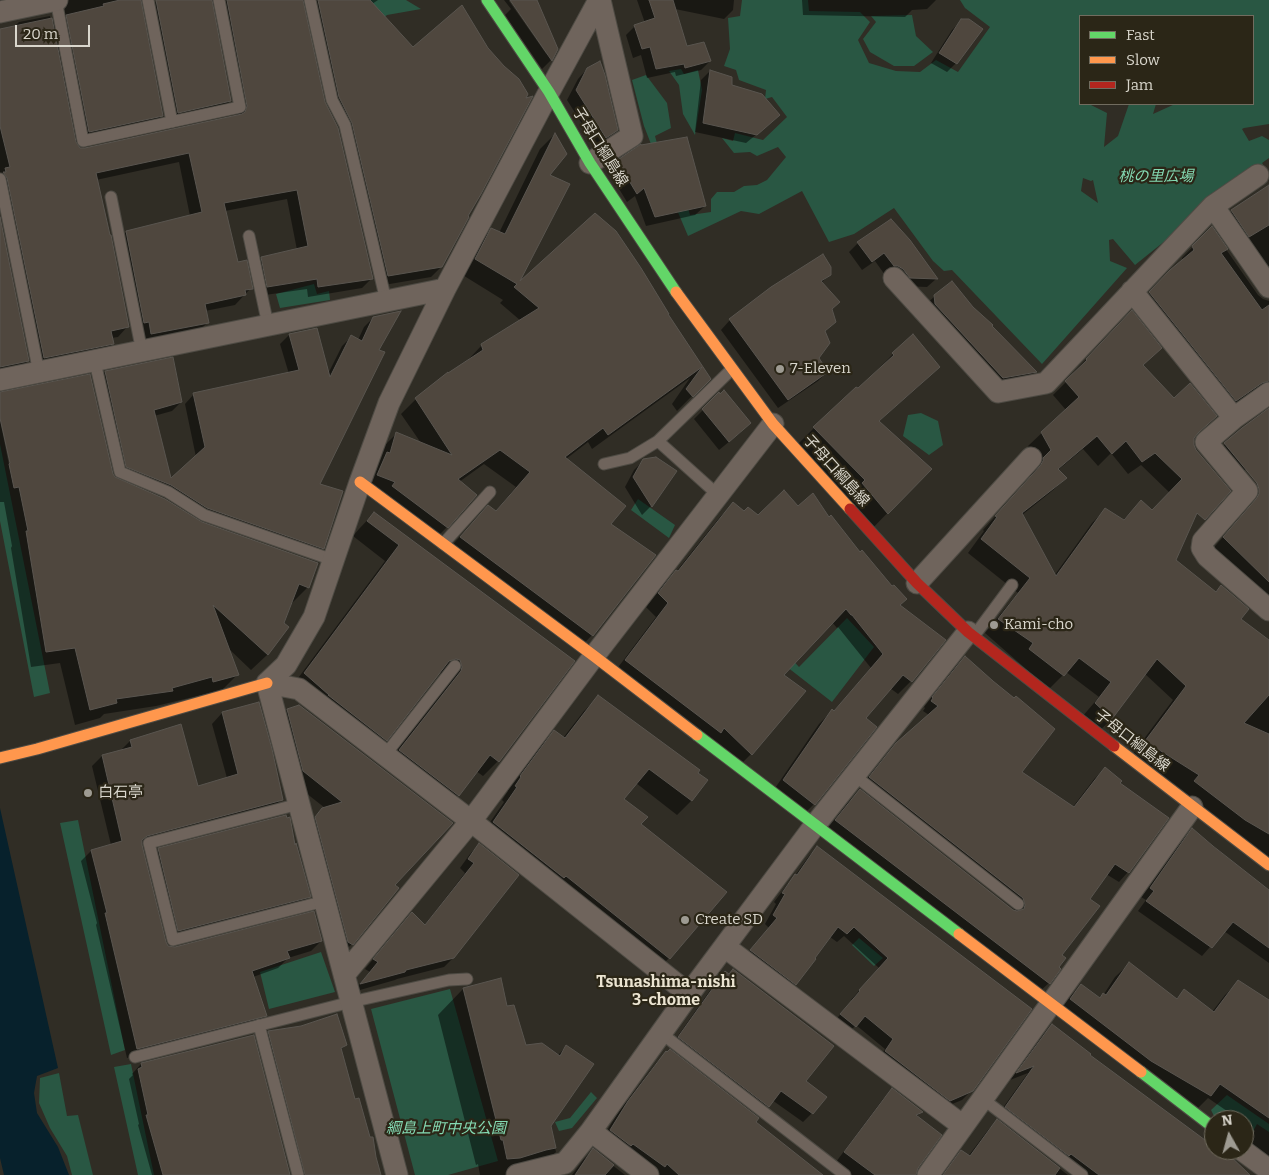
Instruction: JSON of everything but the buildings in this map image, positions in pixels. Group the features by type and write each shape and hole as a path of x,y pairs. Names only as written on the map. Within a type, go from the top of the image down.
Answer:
{"street":[{"path":"2,8 57,0"},
{"name":"子母口綱島線","path":"487,0 549,92 590,162 684,305 773,424 917,583 971,634 1269,866"},
{"path":"267,683 286,665 314,617 389,403 445,289 599,0"},
{"path":"590,162 632,136 599,0"},
{"path":"894,278 998,392 1046,382 1213,206 1258,175"},
{"path":"1213,206 1269,287"},
{"path":"0,380 445,289"},
{"path":"1132,291 1234,418"},
{"path":"1269,393 1234,418 1206,442 1247,491 1203,540 1202,548 1208,556 1269,610"},
{"path":"344,975 471,821 594,656 773,424"},
{"path":"917,583 1031,458"},
{"path":"360,482 594,656 1204,1120"},
{"path":"517,1175 567,1169 590,1131 661,1032 815,825 971,634"},
{"path":"267,683 397,1175"},
{"path":"0,758 28,752 267,683 299,689 471,821 689,994"},
{"path":"928,1175 1192,807"},
{"path":"725,947 963,1126"},
{"path":"590,1131 648,1175"},
{"path":"1254,1159 1269,1171 1266,1175"}],"lane":[{"path":"57,0 83,141 240,107 219,0"},
{"path":"148,0 172,122"},
{"path":"310,0 332,100 346,125 386,301"},
{"path":"0,179 39,373"},
{"path":"111,197 142,352"},
{"path":"248,236 268,326"},
{"path":"95,362 120,472 168,492 204,515 333,560"},
{"path":"604,464 630,458 658,441 732,369"},
{"path":"658,441 718,495"},
{"path":"443,544 490,492"},
{"path":"971,634 1012,585"},
{"path":"384,755 455,666"},
{"path":"854,776 1018,904"},
{"path":"299,804 148,843 172,940 325,901"},
{"path":"135,1057 351,1002 449,980 467,979"},
{"path":"259,1025 298,1175"},
{"path":"661,1032 844,1175"},
{"path":"983,1099 1082,1175"}],"green space":[{"path":"358,0 406,0 421,9 387,15 375,25"},
{"name":"桃の里広場","path":"742,0 808,0 809,11 860,12 870,22 858,40 869,63 896,71 920,72 936,60 958,72 990,27 965,8 960,0 1269,0 1269,124 1242,129 1249,141 1262,136 1269,140 1269,158 1262,163 1264,166 1216,200 1135,265 1113,239 1109,240 1110,261 1127,268 1042,364 952,270 944,271 933,261 894,208 854,234 829,242 802,191 759,214 741,211 688,236 663,177 679,174 690,215 711,212 711,199 717,192 734,192 744,186 757,185 767,180 786,157 778,147 757,156 750,152 734,153 722,138 733,141 735,133 763,140 787,117 772,97 765,99 766,90 739,80 736,70 724,66 730,49 728,18 740,16","holes":["1083,178 1093,180 1098,203 1081,191"]},
{"path":"912,15 916,36 933,52 914,66 894,66 870,52 863,39 876,22 871,16"},
{"path":"681,69 684,74 698,70 702,90 695,135 683,114 679,85 669,71"},
{"path":"646,75 667,103 671,128 655,136 664,169 661,170 644,126 632,80"},
{"path":"314,284 317,294 329,291 330,300 280,308 276,294"},
{"path":"921,413 938,421 943,445 929,455 903,436 908,415"},
{"path":"0,444 50,693 34,697 0,521"},
{"path":"638,499 675,525 669,538 631,510"},
{"path":"847,618 874,647 832,702 746,635 760,624 799,667"},
{"path":"78,820 125,1050 111,1055 60,823"},
{"path":"859,938 883,958 874,966 852,945"},
{"path":"321,952 335,992 269,1009 260,972"},
{"name":"綱島上町中央公園","path":"450,989 498,1161 448,1175 415,1175 371,1009"},
{"path":"131,1064 154,1175 138,1175 114,1067"},
{"path":"59,1073 67,1116 78,1115 93,1175 72,1175 67,1156 50,1128 39,1103 40,1078"},
{"path":"591,1092 597,1098 572,1128 559,1131 555,1122 570,1118"},
{"path":"1227,1095 1249,1110 1211,1110"},
{"path":"1254,1114 1269,1124 1269,1132 1257,1124 1254,1130"}],"water":[{"path":"0,808 58,1068 37,1076 34,1093 37,1113 58,1147 69,1175 4,1175 0,1158"}],"traffic: fast":[{"path":"487,0 549,92 590,163 676,292"},
{"path":"697,735 959,934"},
{"path":"1141,1072 1204,1120"}],"traffic: slow":[{"path":"676,292 773,424 850,509"},
{"path":"360,482 697,735"},
{"path":"0,758 267,683"},
{"path":"1114,746 1269,865"},
{"path":"959,934 1141,1072"}],"traffic: jam":[{"path":"850,509 917,583 968,632 1114,746"}],"place":[{"name":"7-Eleven","path":"780,369"},
{"name":"Kami-cho","path":"994,625"},
{"name":"白石亭","path":"88,793"},
{"name":"Create SD","path":"685,920"}],"district":[{"name":"Tsunashima-nishi 3-chome","path":"666,992"}]}
